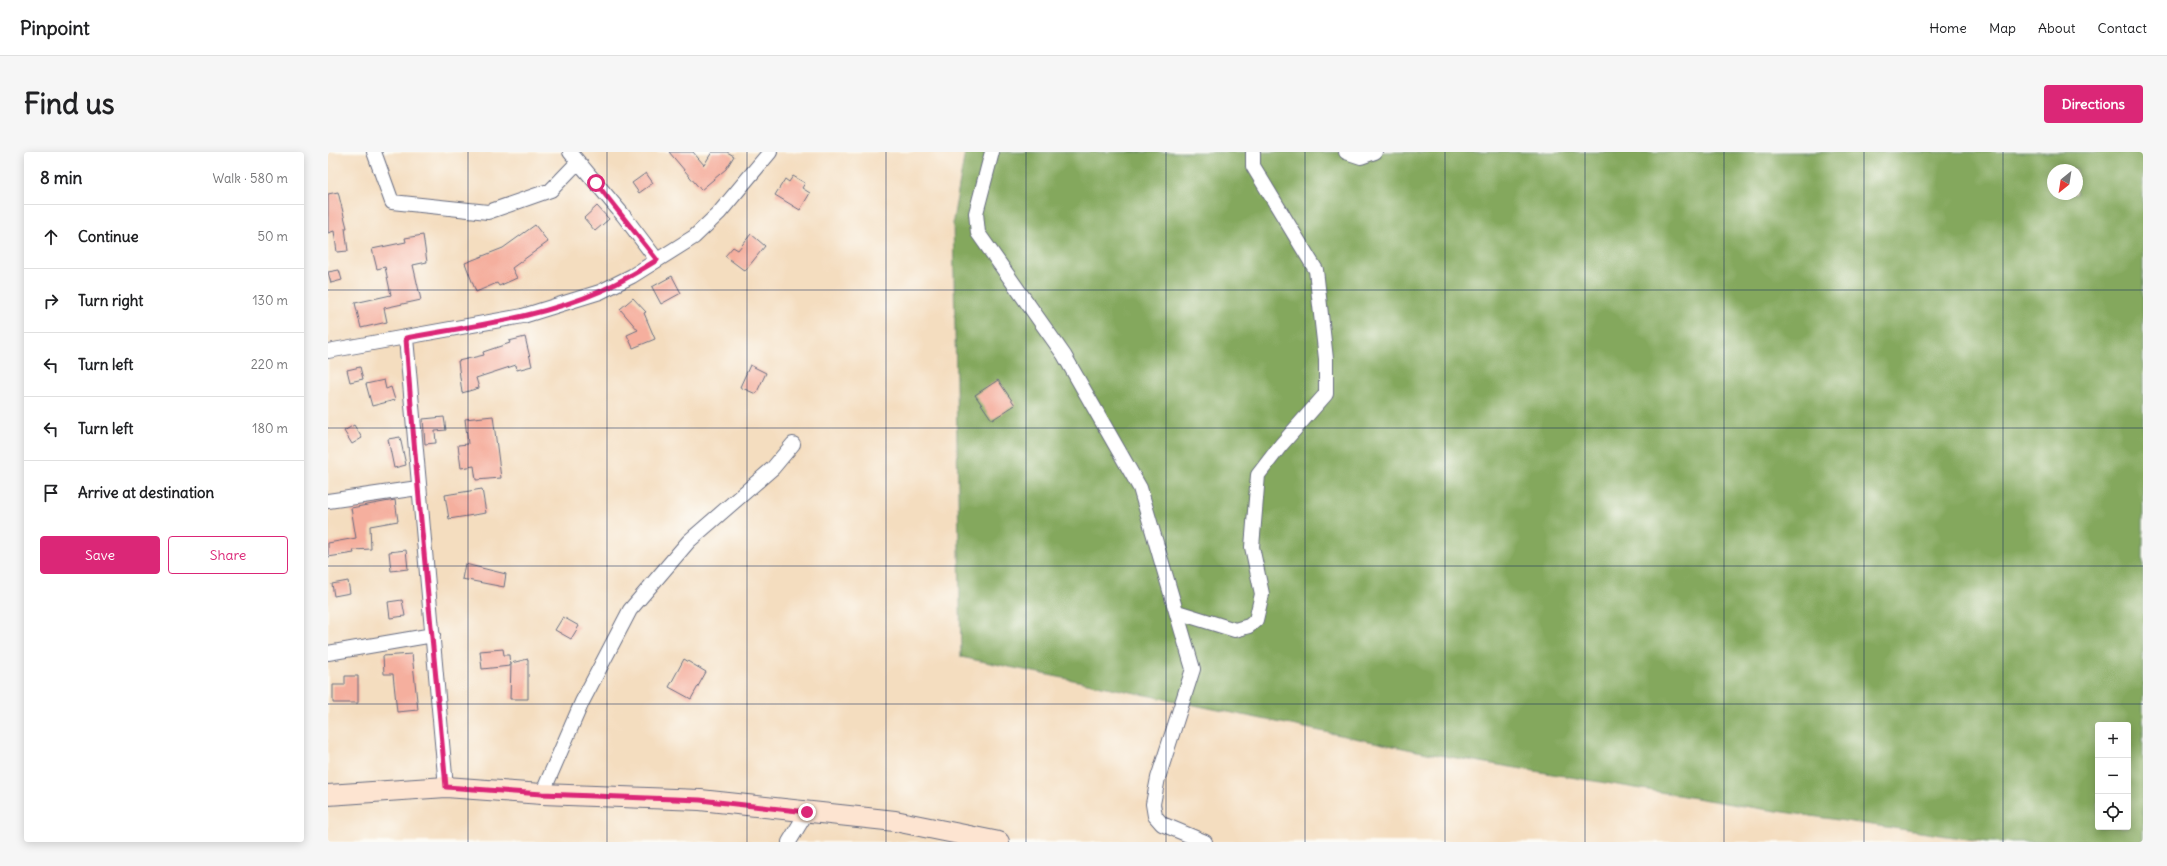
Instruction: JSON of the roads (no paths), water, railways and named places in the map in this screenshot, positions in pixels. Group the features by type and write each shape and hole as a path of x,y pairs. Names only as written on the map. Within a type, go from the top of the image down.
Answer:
{"main road":[{"path":"328,795 446,787 542,794 700,800 895,821 995,841"}],"street":[{"path":"374,152 392,202 488,212 551,190 574,157 622,214 657,260"},
{"path":"328,351 523,316 600,292 694,237 714,218 770,152"},
{"path":"992,152 976,213 978,233 1064,355 1140,488 1193,669 1158,778 1153,804 1155,816 1162,824 1205,842"},
{"path":"1177,612 1235,630 1249,626 1256,620 1262,594 1252,547 1258,475 1281,444 1326,394 1326,359 1316,270 1253,166 1253,152"},
{"path":"1346,152 1361,157 1375,152"},
{"path":"406,338 418,488 433,635 446,787"},
{"path":"542,794 582,702 630,610 689,541 773,468 792,444"},
{"path":"328,501 418,488"},
{"path":"328,653 433,635"},
{"path":"789,842 807,812"}]}
